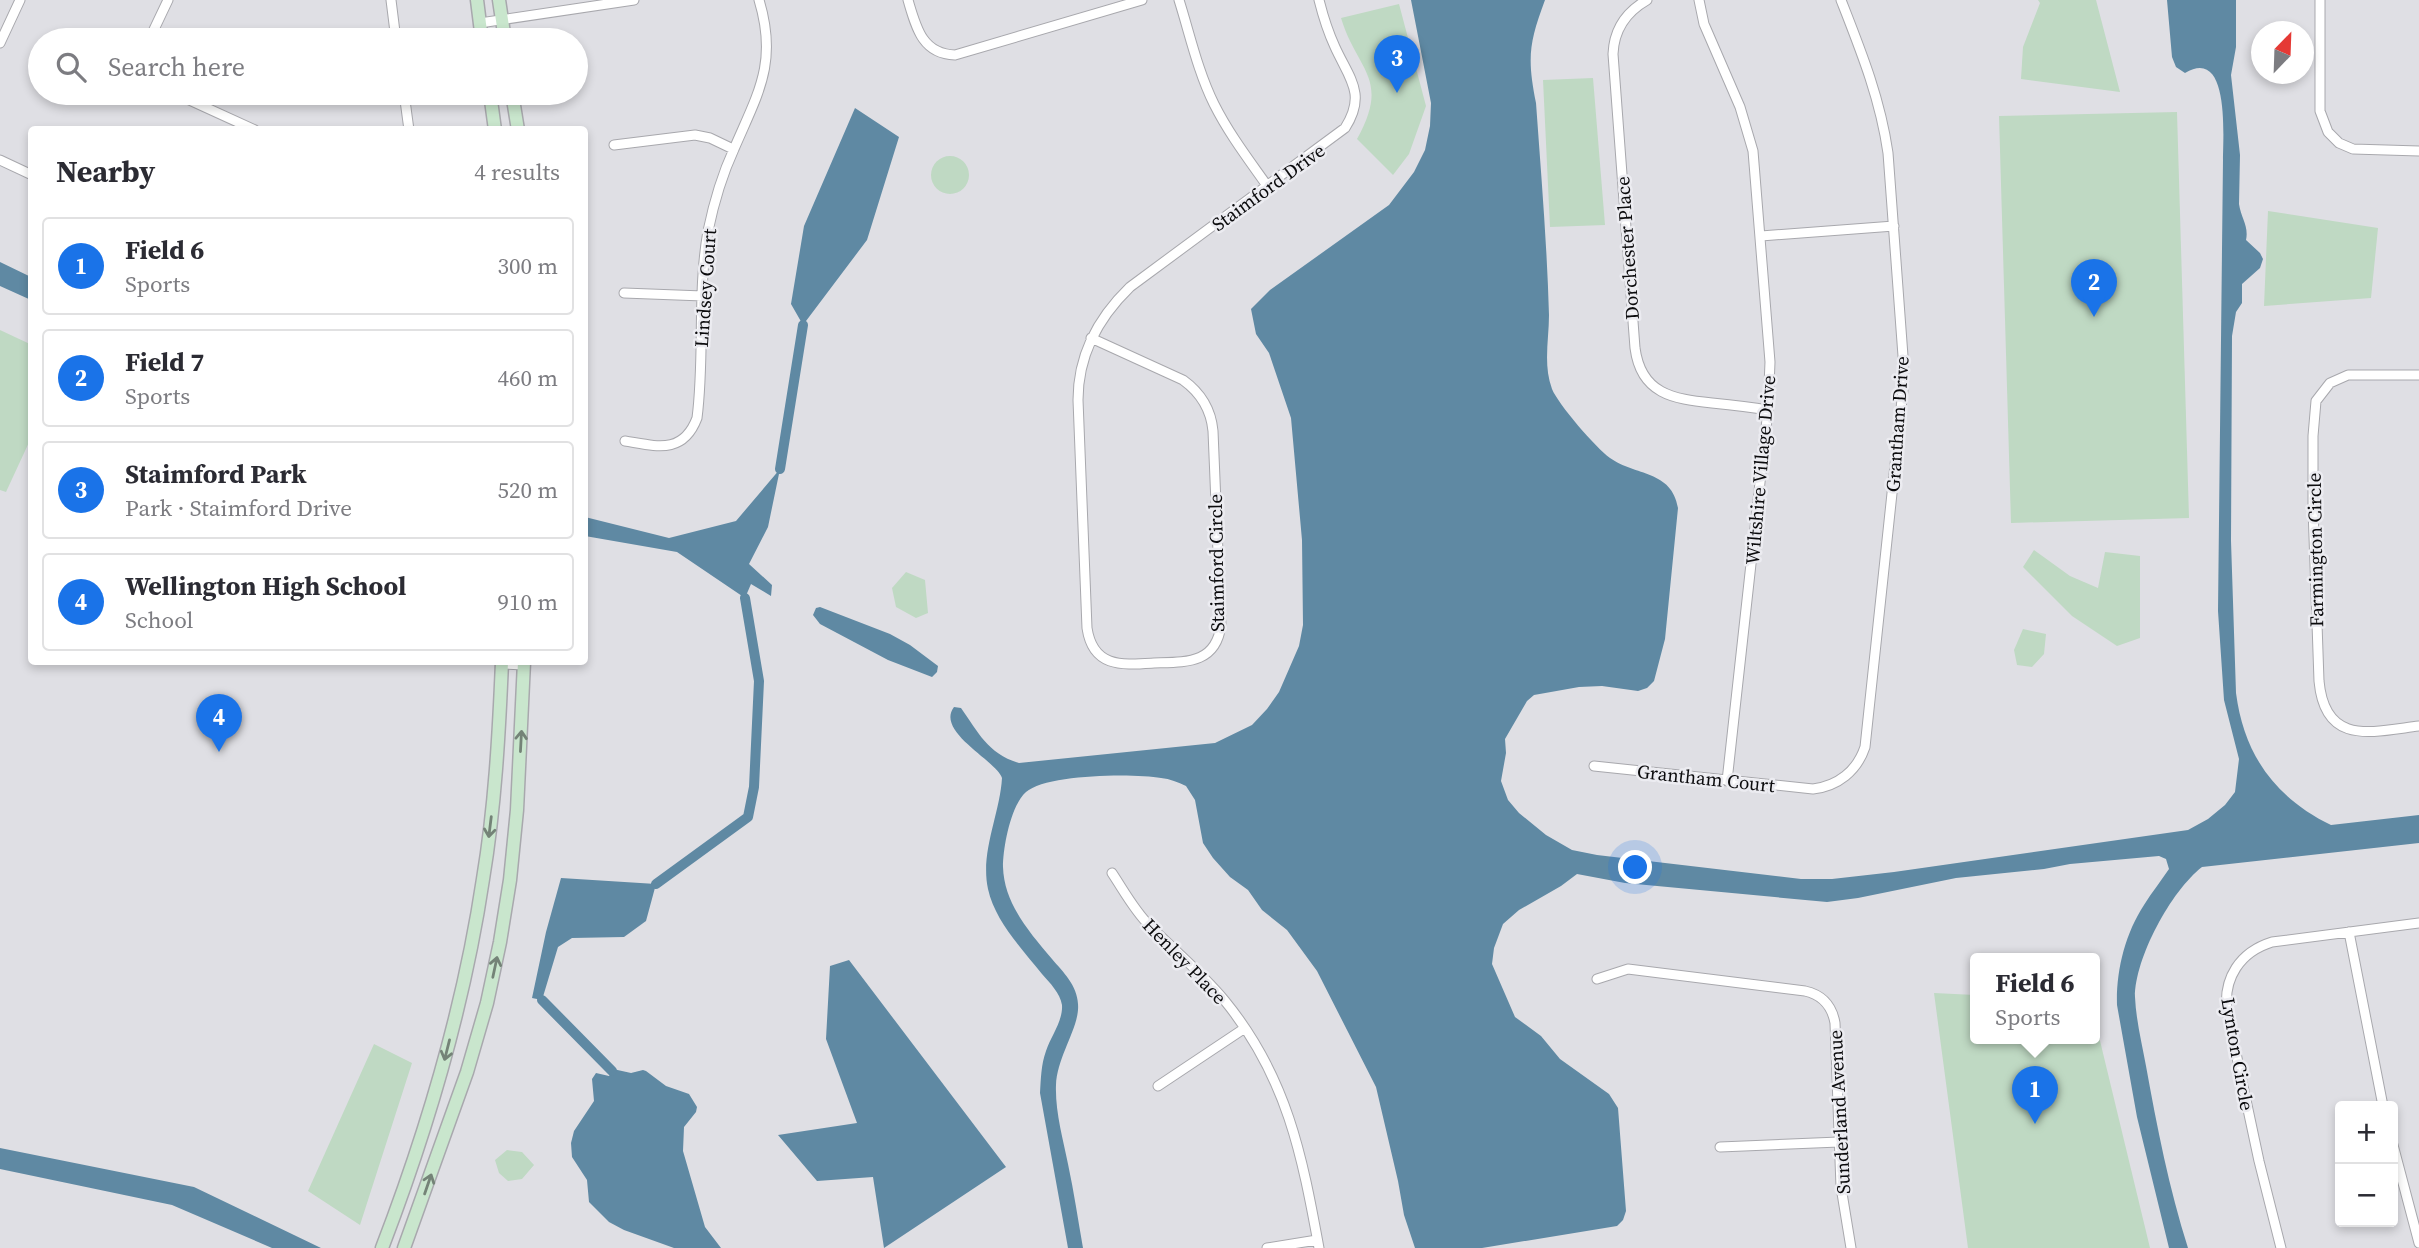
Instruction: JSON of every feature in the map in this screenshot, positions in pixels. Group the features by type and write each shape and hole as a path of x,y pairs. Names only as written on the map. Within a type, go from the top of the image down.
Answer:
{"street":[{"path":"0,43 20,0"},
{"path":"155,28 168,0"},
{"path":"391,0 394,28"},
{"path":"477,0 481,28"},
{"path":"499,0 503,28"},
{"path":"480,23 584,4 634,0"},
{"name":"Lindsey Court","path":"625,442 667,446 686,437 694,425 698,410 702,296 708,232 733,149 758,96 765,68 766,26 759,0"},
{"path":"908,0 923,41 934,50 955,55 1142,0"},
{"path":"1179,0 1213,102 1226,127 1268,187"},
{"name":"Staimford Drive","path":"1091,338 1105,314 1130,287 1339,135 1353,113 1356,97 1353,80 1330,36 1319,0"},
{"name":"Dorchester Place","path":"1647,0 1634,8 1624,19 1617,32 1613,54 1638,362 1649,381 1673,398 1768,410"},
{"name":"Wiltshire Village Drive","path":"1699,0 1704,24 1746,124 1755,169 1770,362 1768,410 1727,781"},
{"name":"Grantham Drive","path":"1818,789 1839,781 1850,772 1863,754 1903,390 1894,226 1884,123 1867,65 1841,0"},
{"path":"2320,0 2320,111 2328,132 2339,143 2353,149 2419,151"},
{"path":"200,105 246,126"},
{"path":"406,105 408,126"},
{"path":"492,105 494,126"},
{"path":"514,105 517,126"},
{"path":"614,145 695,135 710,138 733,149"},
{"path":"0,160 28,172"},
{"path":"1761,236 1894,226"},
{"path":"624,293 702,296"},
{"name":"Staimford Circle","path":"1091,338 1183,380 1198,393 1211,416 1221,625 1214,645 1204,656 1191,661 1117,664 1098,654 1088,635 1078,400 1080,372 1091,338"},
{"name":"Farmington Circle","path":"2419,375 2348,375 2324,388 2314,409 2313,508 2319,681 2320,696 2326,711 2336,723 2353,731 2368,732 2419,726"},
{"path":"382,1248 416,1154 442,1070 473,940 493,807 502,665"},
{"path":"404,1248 467,1072 492,979 512,868 524,665"},
{"name":"Grantham Court","path":"1594,766 1818,789"},
{"name":"Henley Place","path":"1112,873 1148,924 1206,979 1245,1028 1273,1077 1296,1136 1318,1244"},
{"name":"Lynton Circle","path":"2281,1248 2259,1161 2226,1003 2232,974 2240,961 2251,951 2265,944 2419,923"},
{"path":"2349,932 2382,1101"},
{"name":"Sunderland Avenue","path":"1597,979 1628,969 1805,991 1820,997 1831,1008 1835,1023 1841,1187 1851,1248"},
{"path":"1158,1086 1245,1028"},
{"path":"1720,1147 1839,1142"},
{"path":"2398,1164 2419,1243"},
{"path":"1267,1248 1318,1244"}],"green space":[{"path":"2038,0 2096,0 2120,92 2021,79 2023,47 2040,3"},
{"path":"1399,4 1426,106 1409,154 1393,175 1357,139 1367,118 1371,88 1341,18"},
{"path":"1593,78 1605,225 1550,227 1543,80"},
{"path":"2177,112 2189,518 2011,523 1999,116"},
{"path":"950,156 964,161 969,175 964,189 950,194 936,189 931,175 936,161"},
{"path":"2268,211 2378,228 2371,298 2264,306"},
{"path":"0,330 28,343 28,444 6,492 0,490"},
{"path":"2034,550 2070,576 2098,588 2105,552 2140,556 2140,638 2117,646 2072,616 2023,567"},
{"path":"906,572 925,580 928,613 916,618 896,607 892,588"},
{"path":"2023,629 2046,634 2044,654 2032,667 2017,665 2014,650"},
{"path":"1934,993 1970,995 1970,1044 2100,1044 2100,1041 2150,1248 1968,1248"},
{"path":"374,1044 412,1063 360,1225 308,1191"},
{"path":"507,1150 522,1152 534,1165 522,1179 508,1181 499,1173 495,1160"}],"water":[{"path":"1411,0 1545,0 1533,40 1531,74 1536,103 1545,235 1549,380 1562,405 1596,445 1620,464 1660,480 1674,496 1678,508 1665,639 1654,681 1647,688 1638,691 1602,686 1534,695 1527,701 1505,739 1506,753 1501,781 1508,800 1519,813 1546,835 1572,850 1801,879 1832,879 2188,830 2208,819 2225,805 2235,792 2239,759 2224,700 2218,611 2223,115 2217,82 2210,72 2200,68 2185,73 2176,67 2172,57 2167,0 2236,0 2236,47 2231,75 2240,155 2239,204 2246,226 2246,240 2263,259 2260,268 2242,284 2242,303 2236,312 2232,336 2231,541 2236,693 2240,715 2246,735 2265,771 2278,787 2311,814 2331,825 2419,815 2419,843 2202,867 2167,908 2141,964 2135,997 2139,1032 2164,1157 2188,1248 2169,1248 2137,1117 2117,1005 2120,966 2127,940 2137,916 2169,869 2166,859 2159,856 2070,864 1956,878 1827,902 1625,883 1577,874 1519,910 1503,924 1494,948 1492,964 1515,1017 1541,1036 1560,1059 1609,1094 1618,1108 1626,1211 1623,1220 1617,1226 1482,1248 1415,1248 1404,1215 1376,1087 1317,971 1287,930 1262,910 1248,890 1230,877 1213,858 1203,843 1195,800 1186,786 1164,778 1112,775 1070,778 1036,786 1026,792 1012,816 1003,859 1004,880 1013,905 1027,928 1069,979 1077,997 1076,1022 1060,1063 1056,1085 1058,1115 1083,1248 1068,1248 1040,1093 1044,1056 1059,1023 1062,1005 1054,988 1010,934 992,901 986,875 988,847 1002,778 990,763 960,736 950,717 954,707 961,708 992,748 1019,763 1215,743 1252,725 1279,692 1299,646 1303,625 1302,540 1291,418 1269,353 1256,334 1251,309 1270,290 1389,205 1414,172 1425,150 1431,103"},
{"path":"855,108 899,137 867,240 803,325 791,304 804,226"},
{"path":"0,262 28,276 28,299 0,286"},
{"path":"780,469 768,527 749,564 772,585 771,596 751,584 745,598 677,552 588,537 588,518 669,538 736,521"},
{"path":"820,607 890,634 910,645 938,666 937,672 932,677 888,660 820,624 813,615 816,608"},
{"path":"561,878 656,884 646,921 624,937 572,938 558,947 542,1000 532,998"},
{"path":"849,960 1006,1167 884,1248 873,1177 817,1181 778,1135 857,1123 826,1039 830,966"},
{"path":"613,1069 631,1073 646,1071 666,1086 689,1094 697,1107 684,1127 683,1151 705,1227 721,1248 674,1248 609,1222 589,1202 587,1180 572,1157 571,1143 574,1131 594,1101 592,1079 596,1073 609,1076"},
{"path":"0,1148 194,1187 321,1248 272,1248 172,1205 0,1169"}],"waterway":[{"path":"780,469 803,325"},
{"path":"656,884 748,817 754,787 759,681 745,598"},
{"path":"542,1000 612,1071"}],"place":[{"name":"Staimford Park","path":"1397,93"},
{"name":"Field 7","path":"2094,317"},
{"name":"Wellington High School","path":"219,752"},
{"name":"Field 6","path":"2035,1124"}]}
